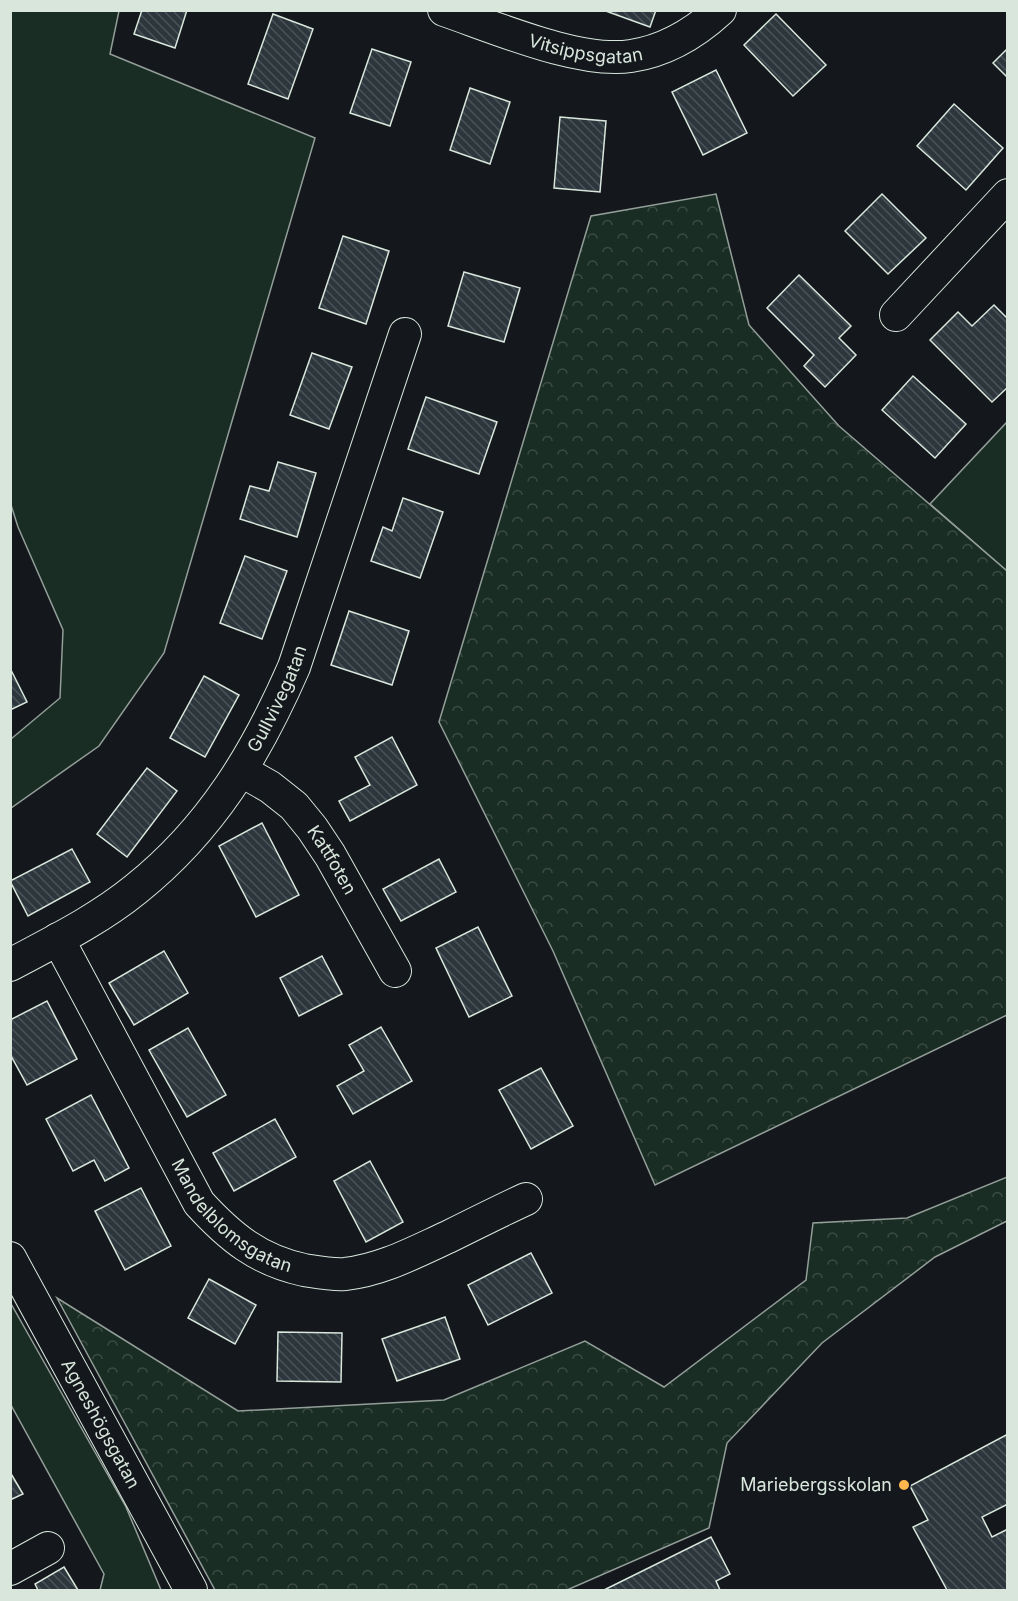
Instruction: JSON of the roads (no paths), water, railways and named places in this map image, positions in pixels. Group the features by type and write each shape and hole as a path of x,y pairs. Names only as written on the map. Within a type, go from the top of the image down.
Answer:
{"street":[{"name":"Vitsippsgatan","path":"444,10 551,46 577,52 630,56 674,42 699,28 720,10"},
{"path":"896,315 1008,195"},
{"name":"Gullvivegatan","path":"10,965 111,908 135,890 161,867 201,825 242,771 274,713 294,668 405,334"},
{"name":"Kattfoten","path":"242,771 270,787 294,806 312,828 330,855 395,971"},
{"name":"Mandelblomsgatan","path":"58,939 199,1203 221,1228 255,1252 286,1266 319,1273 344,1274 404,1258 526,1199"},
{"name":"Agneshögsgatan","path":"10,1258 191,1590"},
{"path":"10,1569 48,1548"}],"place":[{"name":"Mariebergsskolan","path":"904,1485"}]}
